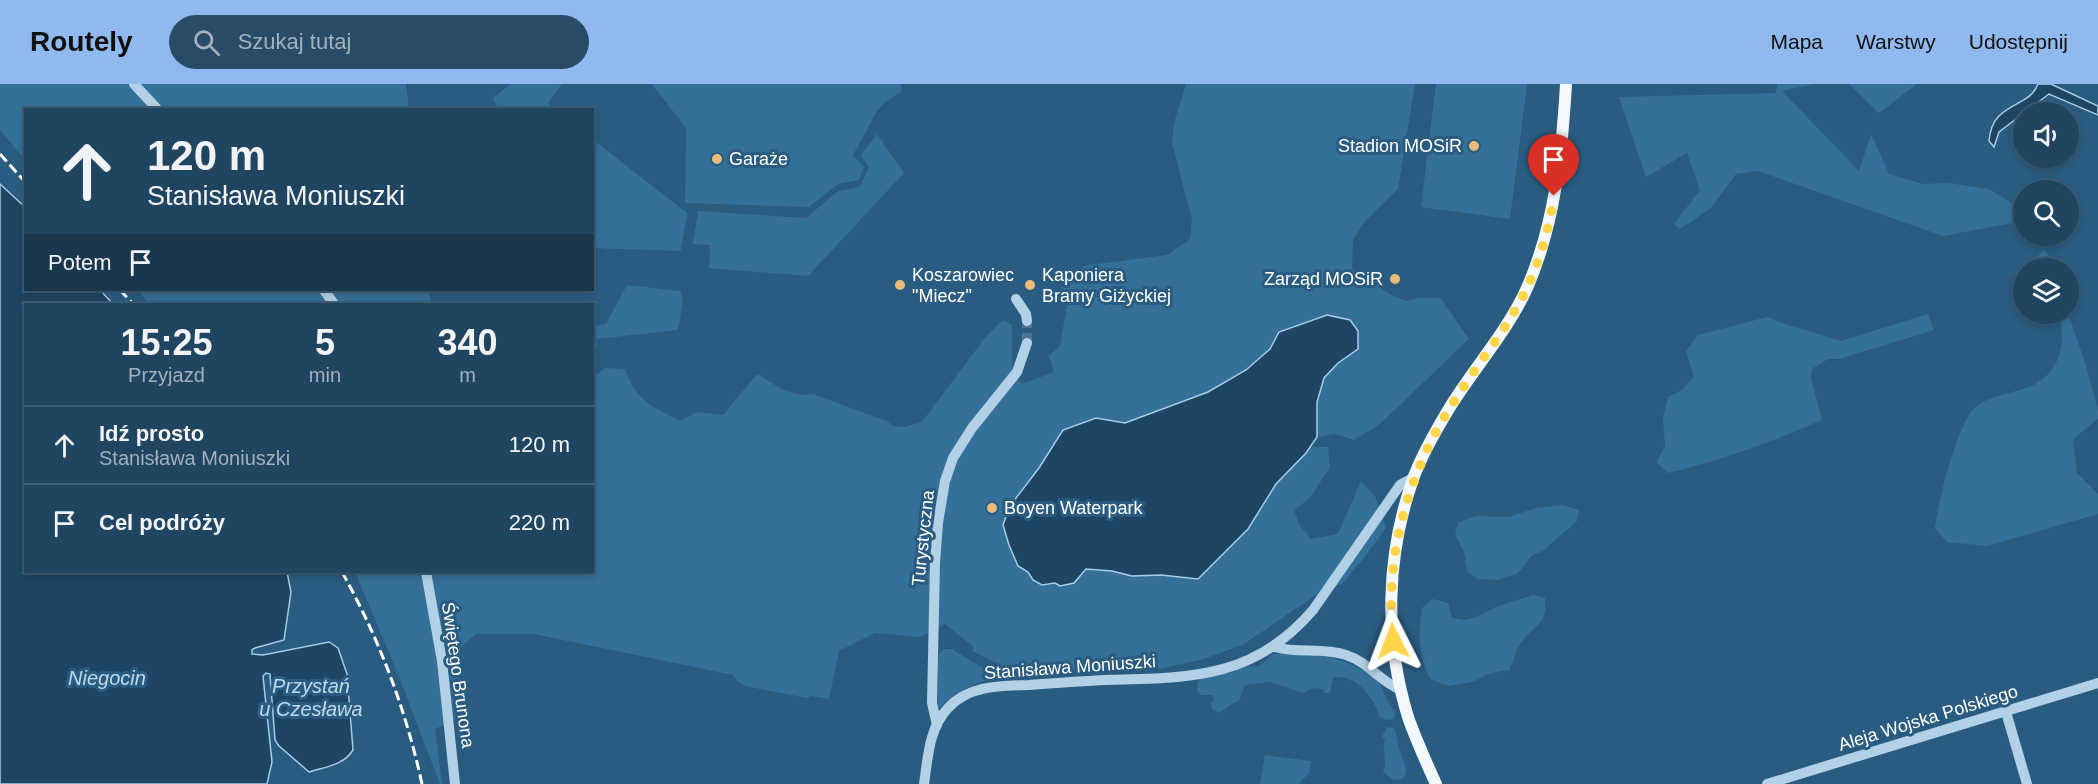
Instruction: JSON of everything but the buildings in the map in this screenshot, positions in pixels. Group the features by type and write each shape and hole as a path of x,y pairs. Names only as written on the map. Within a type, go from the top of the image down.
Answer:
{"main road":[{"name":"Stanisława Moniuszki","path":"1413,478 1452,404 1516,309 1537,264 1551,218 1559,164 1566,84"},
{"path":"1413,478 1401,522 1392,585 1391,623 1401,690 1415,736 1436,784"}],"street":[{"path":"134,84 156,108"},
{"path":"1016,299 1026,314 1027,321"},
{"name":"Turystyczna","path":"937,724 932,703 935,562 938,522 945,481 953,458 966,438 1017,372 1027,343"},
{"name":"Stanisława Moniuszki","path":"924,784 931,736 937,724 957,700 984,688 1105,680 1156,680 1188,676 1233,667 1275,647 1299,627 1313,610 1400,485 1413,478"},
{"name":"Świętego Brunona","path":"426,573 441,661 455,784"},
{"path":"1275,647 1288,651 1325,650 1349,656 1368,666 1392,686 1401,690"},
{"name":"Aleja Wojska Polskiego","path":"1767,784 2098,683"},
{"path":"2006,711 2027,784"}],"shaded area":[{"path":"0,84 406,84 409,108 24,108 24,159 0,130"},
{"path":"511,84 562,84 548,103 555,108 498,108 493,98"},
{"path":"652,84 901,84 901,92 885,102 877,111 853,155 864,167 859,180 838,184 809,207 685,203 686,128"},
{"path":"1186,84 1415,84 1398,189 1364,222 1353,240 1352,269 1390,294 1406,301 1419,298 1440,298 1469,339 1380,424 1354,440 1335,434 1317,437 1319,395 1322,385 1334,368 1358,348 1358,331 1350,320 1326,315 1279,332 1270,349 1246,370 1208,392 1125,423 1096,418 1063,430 1039,468 1018,566 1028,572 1033,580 1086,569 1112,571 1132,576 1161,575 1248,529 1276,484 1310,447 1328,447 1330,467 1310,498 1294,510 1300,526 1311,539 1338,534 1361,481 1375,496 1386,528 1342,584 1319,593 1244,644 1204,659 1151,671 1033,671 1010,664 1007,668 972,651 974,647 945,624 921,637 875,633 839,651 829,699 811,696 807,698 745,686 733,675 534,634 476,634 456,651 467,715 435,729 442,784 440,784 398,674 355,573 594,573 594,376 605,368 625,369 634,389 640,396 680,421 697,412 723,415 757,374 791,393 813,394 894,426 904,427 922,422 984,339 1003,320 1012,325 1012,372 1022,384 1054,372 1049,356 1060,346 1067,305 1055,299 1070,272 1089,265 1167,255 1190,239 1192,220 1172,143 1174,123"},
{"name":"Stadion MOSiR","path":"1436,84 1527,84 1510,219 1421,207"},
{"path":"1777,84 1813,84 1782,91 1859,171 1871,134 1889,174 1923,184 1948,183 1989,189 2013,204 2013,223 1943,236 1758,171 1736,174 1711,208 1680,229 1674,224 1700,190 1687,153 1646,177 1619,97 1776,93"},
{"path":"1849,84 1917,84 1879,113"},
{"path":"877,134 904,173 808,276 709,268 710,245 693,244 698,211 806,218 838,191 860,187 869,167 861,155"},
{"path":"594,141 687,213 681,251 594,248"},
{"path":"2044,250 2050,258 2036,258"},
{"path":"627,285 680,291 683,297 677,330 597,339 597,349 594,350 594,327 606,324"},
{"path":"138,291 429,291 431,303 149,303"},
{"path":"1928,314 1934,330 1839,359 1828,359 1812,369 1811,379 1822,420 1746,450 1668,473 1657,462 1665,445 1663,418 1668,397 1682,390 1694,377 1686,351 1698,335 1767,317 1841,341"},
{"path":"2072,324 2098,410 2098,419 2073,439 2077,473 2098,494 2098,514 1987,546 1947,542 1935,528 1944,484 1966,421 1972,411 1983,402 2026,388 2046,376 2053,368 2061,348 2061,325"},
{"path":"1563,505 1579,510 1577,521 1543,551 1531,556 1518,573 1498,580 1477,579 1467,571 1464,552 1455,534 1458,523 1476,516 1509,517 1536,508"},
{"path":"1533,595 1545,598 1544,614 1519,646 1509,670 1491,673 1472,682 1448,686 1430,679 1421,652 1420,627 1422,608 1433,599 1448,603 1452,617 1464,620"},
{"path":"945,649 952,649 999,678 966,688 940,708 938,707 938,659 939,653"},
{"path":"1273,654 1306,654 1336,659 1371,674 1395,711 1394,719 1385,720 1379,716 1368,694 1355,683 1341,677 1333,678 1330,693 1315,688 1304,693 1271,682 1245,685 1239,701 1218,713 1212,709 1211,703 1214,699 1212,695 1201,695 1197,691 1198,681 1203,678 1234,672 1241,667 1259,666"},
{"path":"1387,727 1394,728 1406,768 1406,773 1400,779 1393,780 1383,772 1385,739 1382,737"},
{"path":"1265,755 1311,761 1309,773 1298,784 1260,784"}],"water":[{"path":"2038,84 2051,84 2098,106 2098,115 2079,107 2079,102 2068,102 2049,94 2038,102 2020,102 2033,92"},
{"path":"2013,106 2013,121 1999,132 1994,147 1989,141 1992,128 2003,112"},
{"name":"Niegocin","path":"0,184 24,206 24,291 101,291 112,303 24,303 24,573 287,573 291,592 284,640 255,648 252,654 263,655 329,642 338,648 347,674 353,750 339,762 309,772 279,746 275,740 270,674 266,673 263,676 272,762 267,784 0,784"},
{"path":"1327,315 1350,320 1358,331 1358,349 1338,363 1324,378 1317,402 1317,437 1306,453 1276,484 1248,529 1198,579 1161,575 1132,576 1112,571 1086,569 1074,583 1060,586 1055,583 1042,585 1018,566 1003,525 1010,506 1039,468 1063,430 1096,418 1125,423 1208,392 1246,370 1270,349 1279,332"}],"tunnel":[{"path":"1027,321 1027,343"}],"railway":[{"path":"0,154 24,181"},
{"path":"121,291 132,303"},
{"path":"343,573 368,623 390,675 408,729 422,784"}],"place":[{"name":"Stadion MOSiR","path":"1474,146"},
{"name":"Garaże","path":"717,159"},
{"name":"Zarząd MOSiR","path":"1395,279"},
{"name":"Koszarowiec \"Miecz\"","path":"900,285"},
{"name":"Kaponiera Bramy Giżyckiej","path":"1030,285"},
{"name":"Boyen Waterpark","path":"992,508"}],"route":[{"path":"1393,641 1391,623 1394,562 1401,522 1413,478 1452,404 1526,291 1542,251 1554,196"}],"water label":[{"name":"Przystań u Czesława","path":"311,698"}]}
